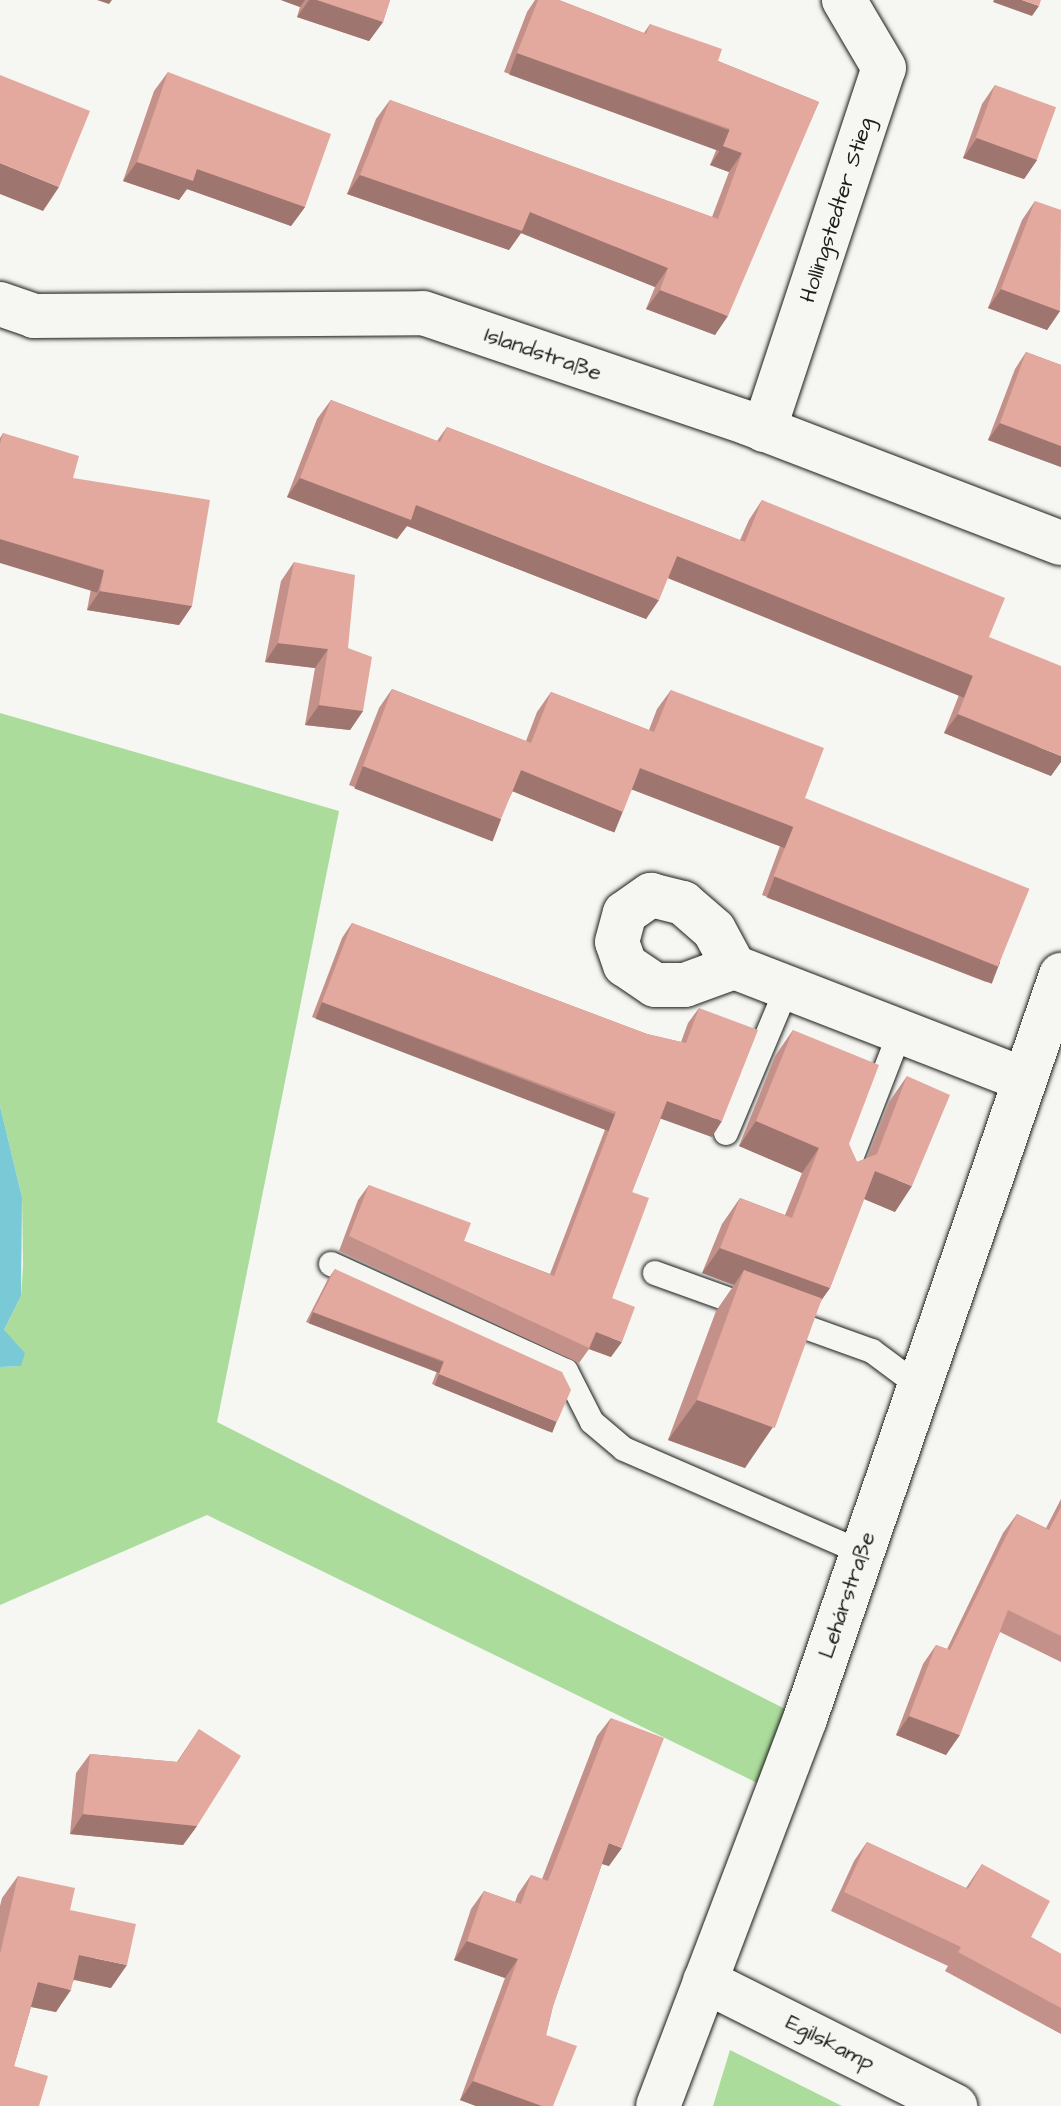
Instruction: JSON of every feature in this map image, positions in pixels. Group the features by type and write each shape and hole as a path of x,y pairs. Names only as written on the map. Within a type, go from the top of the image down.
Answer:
{"street":[{"name":"Hollingstedter Stieg","path":"764,430 884,68 852,3 844,0"},
{"name":"Islandstraße","path":"0,304 34,316 423,313 764,430 1061,543"},
{"path":"734,967 1023,1079"},
{"name":"Lehárstraße","path":"658,2106 861,1552 1023,1079 1053,1022 1061,975"},
{"name":"Egilskamp","path":"705,1981 955,2106"}],"lane":[{"path":"726,1133 787,988"},
{"path":"845,1174 900,1032"},
{"path":"331,1264 566,1371 592,1422 624,1449 861,1552"},
{"path":"655,1273 872,1351 919,1386"}],"green space":[{"path":"0,713 339,811 217,1422 805,1719 776,1792 207,1515 0,1605 0,1367 21,1366 4,1330 21,1296 23,1266 22,1197 0,1106"},
{"path":"730,2050 842,2106 713,2106"}],"water":[{"path":"0,1106 22,1197 21,1296 4,1330 25,1353 21,1366 0,1367"}],"building":[{"path":"317,0 390,0 383,22"},
{"path":"538,0 559,0 646,34 650,24 722,49 718,61 819,102 728,316 660,290 668,268 530,212 522,231 360,175 390,100 718,219 742,153 723,146 730,129 517,53"},
{"path":"1022,0 1041,0 1039,6"},
{"path":"168,72 331,134 305,207 197,169 193,181 137,162"},
{"path":"0,75 90,111 59,187 0,163"},
{"path":"995,85 1056,107 1037,160 976,138"},
{"path":"1035,201 1061,210 1060,311 1001,289"},
{"path":"1026,352 1061,365 1061,446 1000,423"},
{"path":"331,400 440,442 447,427 745,542 762,500 1005,598 989,637 1061,666 1061,756 958,714 973,676 677,556 659,600 416,505 411,520 300,478"},
{"path":"3,433 79,456 73,478 210,500 192,606 100,591 104,570 0,539 0,444"},
{"path":"294,562 355,575 348,648 372,657 363,711 319,705 328,649 278,643"},
{"path":"392,689 531,743 551,692 654,732 671,690 824,748 794,827 640,768 623,812 521,770 501,819 363,766"},
{"path":"805,798 1029,889 998,967 774,876"},
{"path":"352,923 647,1034 686,1043 699,1008 758,1030 722,1121 667,1101 632,1192 649,1198 612,1298 635,1307 622,1342 596,1332 589,1348 349,1236 369,1185 471,1223 464,1241 554,1276 616,1112 322,1002"},
{"path":"793,1030 879,1065 849,1144 857,1162 877,1154 907,1076 950,1095 912,1186 875,1171 830,1288 720,1248 740,1198 792,1218 819,1148 756,1121"},
{"path":"335,1269 562,1372 571,1390 557,1422 439,1374 444,1361 313,1312"},
{"path":"744,1270 822,1298 775,1428 697,1400"},
{"path":"1061,1507 1061,1636 1008,1610 960,1735 909,1716 936,1645 950,1650 1017,1514 1049,1530"},
{"path":"611,1718 664,1738 622,1848 609,1843 553,2006 546,2035 577,2046 553,2106 542,2106 473,2081 518,1959 467,1941 484,1891 521,1904 531,1875 548,1881"},
{"path":"199,1729 241,1756 197,1826 83,1814 90,1754 178,1762"},
{"path":"867,1842 968,1889 982,1864 1050,1901 1031,1937 1061,1954 1061,2008 958,1952 961,1947 844,1892"},
{"path":"18,1876 75,1888 70,1910 136,1924 127,1965 79,1955 71,1990 38,1982 14,2066 48,2076 39,2106 0,2106 0,1954"}]}
